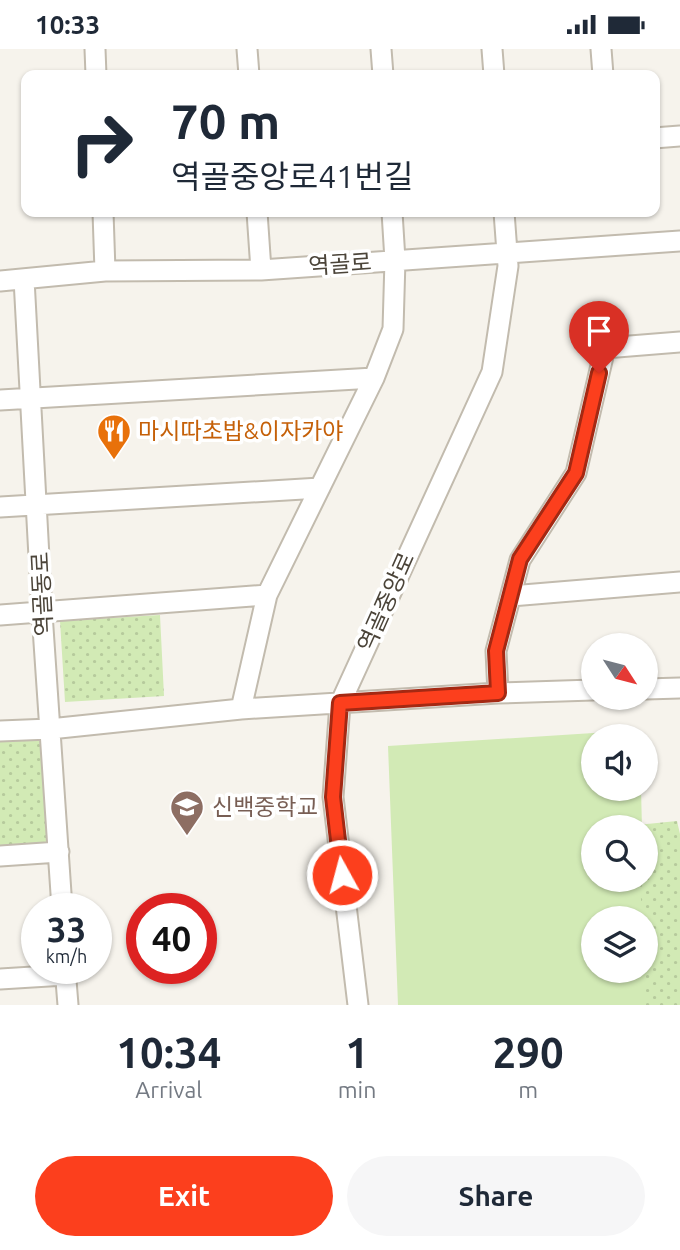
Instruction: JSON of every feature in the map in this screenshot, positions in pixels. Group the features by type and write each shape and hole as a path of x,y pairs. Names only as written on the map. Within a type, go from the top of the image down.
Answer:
{"street":[{"path":"95,49 96,70"},
{"path":"247,49 249,70"},
{"path":"382,49 383,70"},
{"path":"492,49 494,70"},
{"path":"601,49 603,70"},
{"path":"660,138 680,136"},
{"path":"103,217 105,271"},
{"path":"257,217 261,270"},
{"path":"241,709 267,595 374,379 393,329 395,260 392,217"},
{"name":"역골중앙로","path":"358,1005 333,797 340,703 492,372 508,266 504,217"},
{"name":"역골로","path":"0,281 105,271 261,270 680,241"},
{"name":"역골동로","path":"24,279 42,613 61,893"},
{"path":"498,693 496,651 520,559 576,473 605,348 680,342"},
{"path":"0,400 374,379"},
{"path":"0,507 320,488"},
{"path":"511,596 680,582"},
{"path":"0,615 267,595"},
{"path":"658,689 680,688"},
{"path":"0,731 50,729 241,709 498,693 581,691"},
{"path":"0,856 59,852"},
{"path":"0,979 21,977"},
{"path":"66,984 68,1005"}],"green space":[{"path":"160,615 164,696 65,702 60,621"},
{"path":"581,734 581,801 641,801 642,815 581,815 581,892 643,892 644,906 581,906 581,983 646,983 647,1005 398,1005 388,746"},
{"path":"41,737 51,843 0,846 0,738"},
{"path":"677,821 680,834 680,1005 646,1005 646,983 658,983 658,906 641,906 641,892 658,892 658,823"}],"place":[{"name":"마시따초밥&이자카야","path":"114,461"},
{"name":"신백중학교","path":"187,837"}],"route":[{"path":"342,875 333,797 340,703 498,693 496,651 520,559 576,473 599,373"}]}
